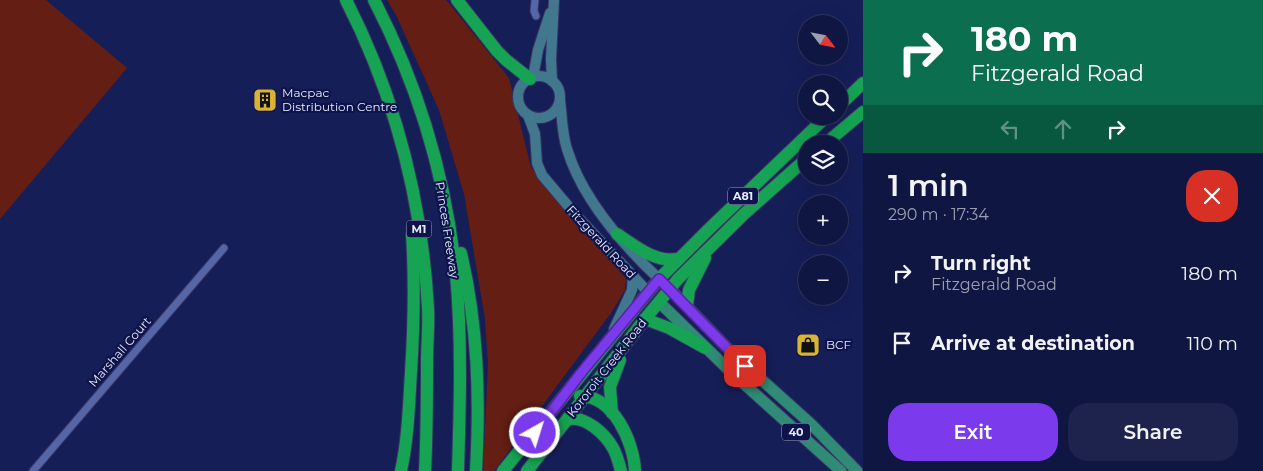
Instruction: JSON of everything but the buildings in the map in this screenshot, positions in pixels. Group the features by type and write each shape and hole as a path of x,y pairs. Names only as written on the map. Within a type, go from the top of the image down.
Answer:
{"highway":[{"name":"M1","path":"346,0 382,79 396,120 406,160 422,252 428,309 425,471"},
{"name":"Princes Freeway","path":"374,0 398,52 420,109 442,192 451,236 456,275 460,346 458,471"},
{"path":"456,0 497,51 506,60 532,78"},
{"path":"848,97 863,83"},
{"path":"420,109 453,221 472,318 478,364 476,471"},
{"path":"836,135 863,112"},
{"name":"A81","path":"659,279 818,125"},
{"path":"401,471 406,438 415,304 406,160"},
{"name":"A81","path":"670,289 744,214 798,166"},
{"path":"616,234 659,258 668,260 678,259"},
{"path":"687,306 689,290 711,247"},
{"name":"Fitzgerald Road","path":"659,279 670,289"},
{"name":"Kororoit Creek Road","path":"503,471 659,279"},
{"name":"Kororoit Creek Road","path":"526,471 670,289"},
{"name":"Fitzgerald Road","path":"648,292 659,302"},
{"path":"645,319 670,328 705,348"},
{"path":"612,413 610,387 627,344"},
{"path":"545,421 572,400 581,396 586,396 601,403 612,413 626,434 634,460 635,471"},
{"path":"569,418 581,420 603,435 613,448 621,471"}],"main road":[{"path":"532,78 543,77 552,81 558,89 560,100 556,110 548,116 538,118 528,115 521,108 518,98 521,88 532,78 538,50 554,0"},
{"path":"552,81 551,59 554,0"},
{"name":"Fitzgerald Road","path":"560,100 567,148 578,176 616,234 659,279"},
{"name":"Fitzgerald Road","path":"528,115 535,134 537,163 542,175 574,213 648,292"},
{"path":"611,337 632,290 633,275"},
{"name":"Fitzgerald Road","path":"670,289 734,355 811,424 857,471"},
{"name":"Fitzgerald Road","path":"659,302 705,348 841,471"}],"street":[{"path":"536,0 534,11 536,16"},
{"name":"Marshall Court","path":"33,471 224,248"}],"shaded area":[{"path":"0,0 46,0 127,68 0,219"},
{"path":"387,0 446,0 449,3 509,78 531,167 543,185 626,278 625,290 611,313 494,471 483,471 488,364 485,319 464,194 439,110 396,15"}],"place":[{"name":"Macpac Distribution Centre","path":"265,100"},
{"name":"BCF","path":"808,345"}],"route":[{"path":"535,433 581,373 659,279 745,366"}]}
